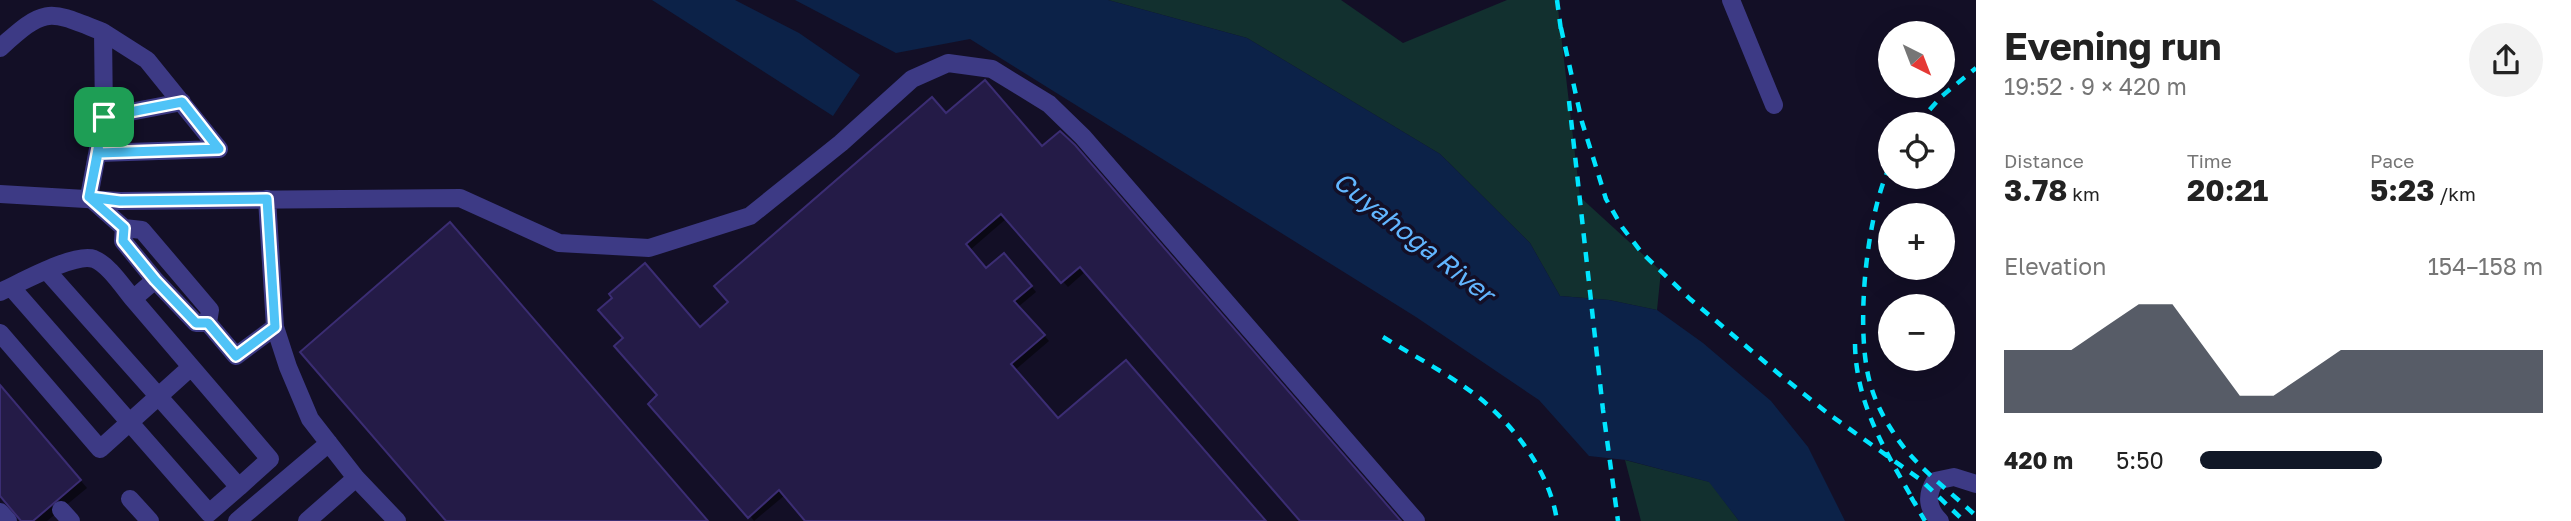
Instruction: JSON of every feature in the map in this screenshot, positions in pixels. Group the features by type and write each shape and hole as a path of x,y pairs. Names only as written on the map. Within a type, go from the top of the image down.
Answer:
{"lane":[{"path":"1731,0 1774,105"},
{"path":"0,48 21,29 43,15 62,15 103,32 147,60 219,149 98,153"},
{"path":"89,197 104,117 103,32"},
{"path":"0,194 89,197 120,201 460,198 559,243 649,248 750,216 841,143 912,79 948,63 992,69 1049,104 1083,137 1416,521"},
{"path":"104,117 182,102"},
{"path":"89,197 124,228 142,230 210,310 208,323 236,356 275,327"},
{"path":"267,199 275,327 288,367 310,419 355,478 397,521"},
{"path":"124,228 123,241 155,280 196,323 208,323"},
{"path":"79,258 94,259 105,267 270,459 209,513 5,290 47,271 79,258"},
{"path":"47,271 239,487"},
{"path":"134,299 155,280"},
{"path":"0,334 100,449 191,367"},
{"path":"237,521 329,443"},
{"path":"1940,521 1932,512 1929,502 1931,489 1936,481 1954,477 1976,484"},
{"path":"307,521 355,478"},
{"path":"130,499 150,521"},
{"path":"0,512 8,521"}],"green space":[{"path":"1108,0 1341,0 1403,43 1507,0 1557,0 1580,197 1661,271 1657,310 1609,300 1560,296 1530,243 1440,154 1247,38"},
{"path":"1625,460 1710,482 1739,521 1641,521"}],"water":[{"path":"652,0 735,0 799,33 860,75 833,116"},
{"name":"Cuyahoga River","path":"795,0 1108,0 1247,38 1440,154 1530,243 1560,296 1609,300 1657,310 1703,343 1771,401 1808,447 1845,521 1739,521 1709,482 1626,460 1589,456 1539,400 1416,317 970,39 896,53"}],"building":[{"path":"985,80 1042,146 1060,131 1075,145 1401,521 1300,521 1080,267 1061,283 1001,214 966,244 986,268 1004,253 1032,286 1014,301 1045,335 1011,364 1058,418 1126,360 1266,521 805,521 779,490 748,518 648,404 657,395 614,346 623,338 598,310 612,298 609,294 645,263 700,327 728,302 714,286 932,97 946,113"},
{"path":"450,222 708,521 446,521 300,352"},
{"path":"0,385 81,480 33,521 21,521 0,496"}],"railway":[{"path":"1557,0 1562,38"},
{"path":"1561,28 1582,122 1606,199 1622,227 1642,253 1690,299 1779,374 1830,415 1921,480 1964,521"},
{"path":"1928,112 1942,96 1976,68"},
{"path":"1569,101 1618,521"},
{"path":"1882,189 1869,243 1863,304 1863,334 1870,383 1883,415 1901,444 1976,516"},
{"path":"1383,337 1466,388 1502,418 1524,444 1542,474 1557,521"},
{"path":"1855,344 1857,367 1867,408 1884,448 1916,505"},
{"path":"1911,497 1925,521"}],"route":[{"path":"104,117 89,197 124,228 123,241 155,280 196,323 208,323 236,356 275,327 267,199 120,201 89,197 98,153 219,149 182,102 104,117"}]}
